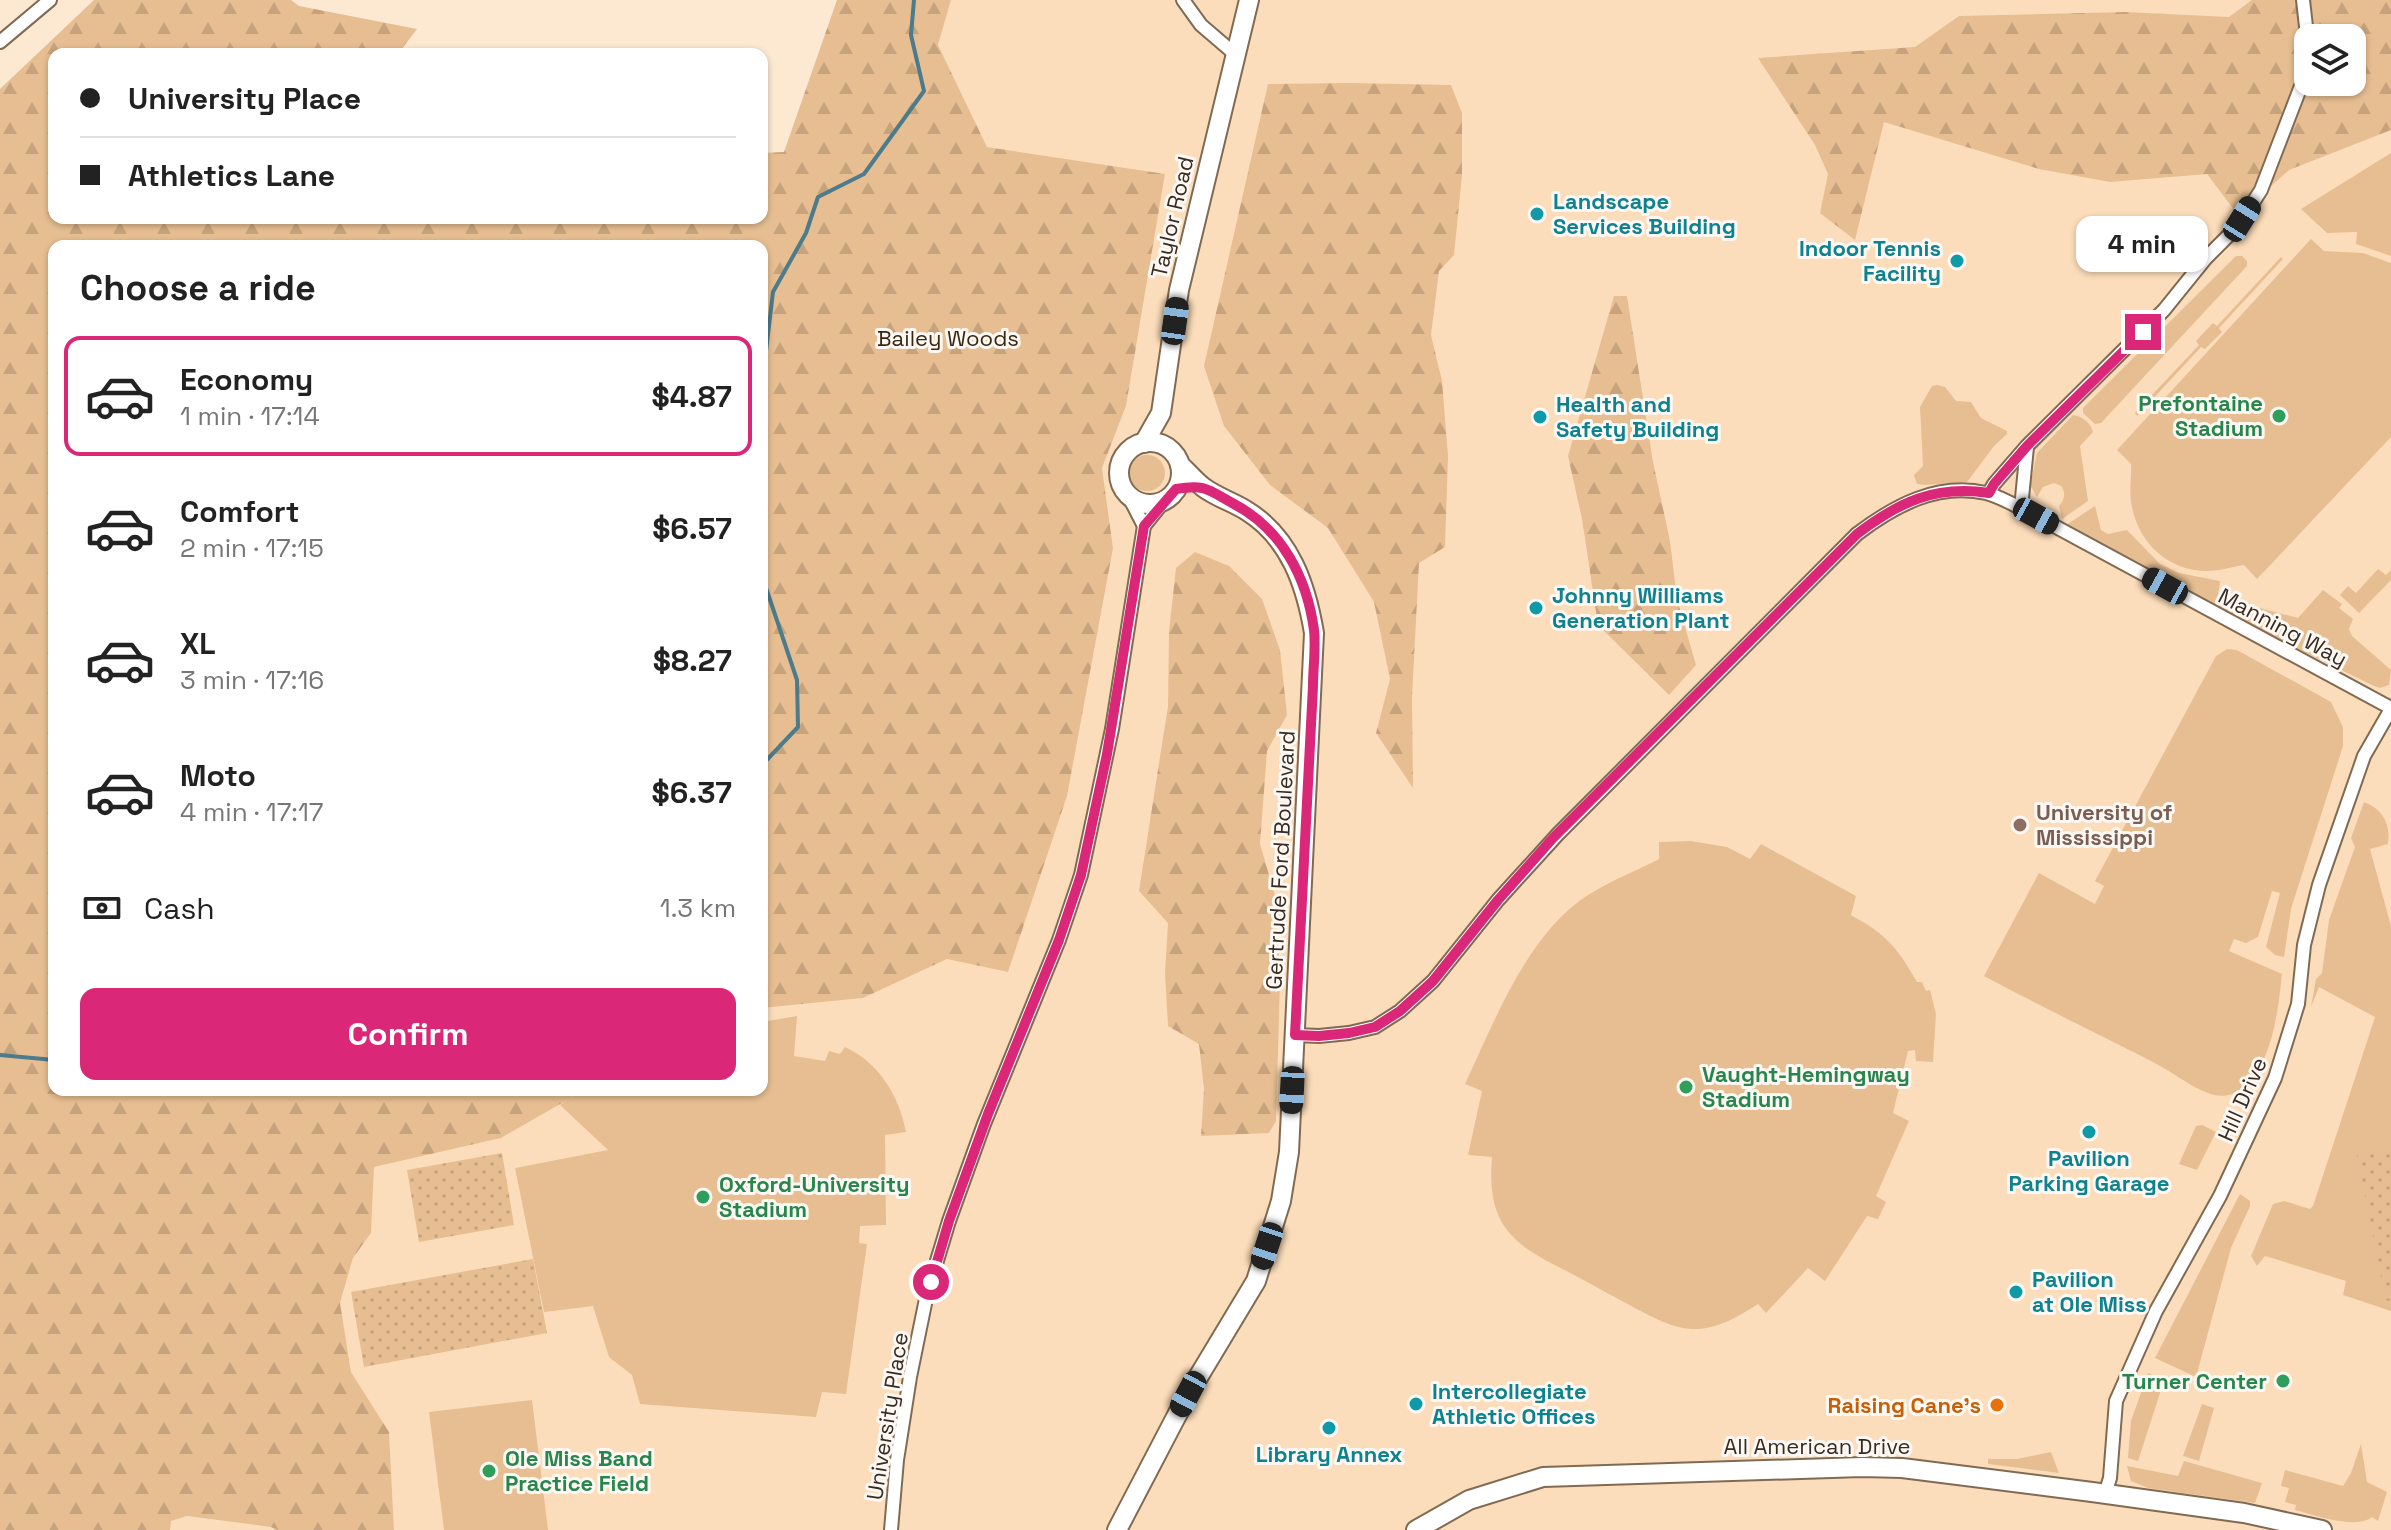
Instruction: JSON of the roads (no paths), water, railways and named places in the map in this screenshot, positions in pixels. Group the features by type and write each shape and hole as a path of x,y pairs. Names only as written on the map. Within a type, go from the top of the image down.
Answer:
{"street":[{"path":"0,41 50,0"},
{"path":"1183,0 1201,25 1236,55"},
{"name":"Taylor Road","path":"1144,443 1161,413 1179,290 1249,0"},
{"path":"2303,0 2306,24"},
{"path":"1989,493 2027,446 2164,310 2206,258 2238,226 2261,190 2297,96"},
{"path":"1161,413 1181,473 1170,495"},
{"path":"1144,526 1120,479 1119,469 1127,452 1144,443 1154,443 1176,459"},
{"path":"2021,508 2027,446"},
{"name":"Gertrude Ford Boulevard","path":"1117,1530 1188,1394 1256,1281 1281,1201 1289,1152 1314,633 1307,594 1298,571 1275,536 1249,512 1201,486 1176,459"},
{"path":"1128,495 1146,504 1201,486"},
{"name":"Manning Way","path":"1295,1035 1349,1033 1375,1027 1400,1011 1433,981 1553,838 1857,534 1885,512 1909,500 1939,492 1989,493 2391,709"},
{"name":"University Place","path":"891,1530 899,1446 927,1294 949,1221 988,1114 1059,940 1081,875 1109,744 1144,526 1170,495"},
{"name":"Hill Drive","path":"2105,1494 2110,1478 2116,1401 2150,1324 2220,1196 2275,1078 2298,1004 2304,945 2319,885 2364,756 2391,709"},
{"name":"All American Drive","path":"1416,1530 1469,1500 1543,1477 1875,1467 2003,1480 2244,1513 2322,1530"}],"waterway":[{"path":"768,334 773,292 806,233 818,197 864,174 924,91 911,35 914,0"},
{"path":"768,594 797,680 798,727 768,759"},
{"path":"0,1055 48,1059"}],"place":[{"name":"Landscape Services Building","path":"1537,214"},
{"name":"Indoor Tennis Facility","path":"1957,261"},
{"name":"Prefontaine Stadium","path":"2279,416"},
{"name":"Health and Safety Building","path":"1540,417"},
{"name":"Johnny Williams Generation Plant","path":"1536,608"},
{"name":"University of Mississippi","path":"2020,825"},
{"name":"Vaught-Hemingway Stadium","path":"1686,1087"},
{"name":"Pavilion Parking Garage","path":"2089,1132"},
{"name":"Oxford-University Stadium","path":"703,1197"},
{"name":"Pavilion at Ole Miss","path":"2016,1292"},
{"name":"Turner Center","path":"2283,1381"},
{"name":"Intercollegiate Athletic Offices","path":"1416,1404"},
{"name":"Raising Cane's","path":"1997,1405"},
{"name":"Library Annex","path":"1329,1428"},
{"name":"Ole Miss Band Practice Field","path":"489,1471"}],"park label":[{"name":"Bailey Woods","path":"948,338"}]}
